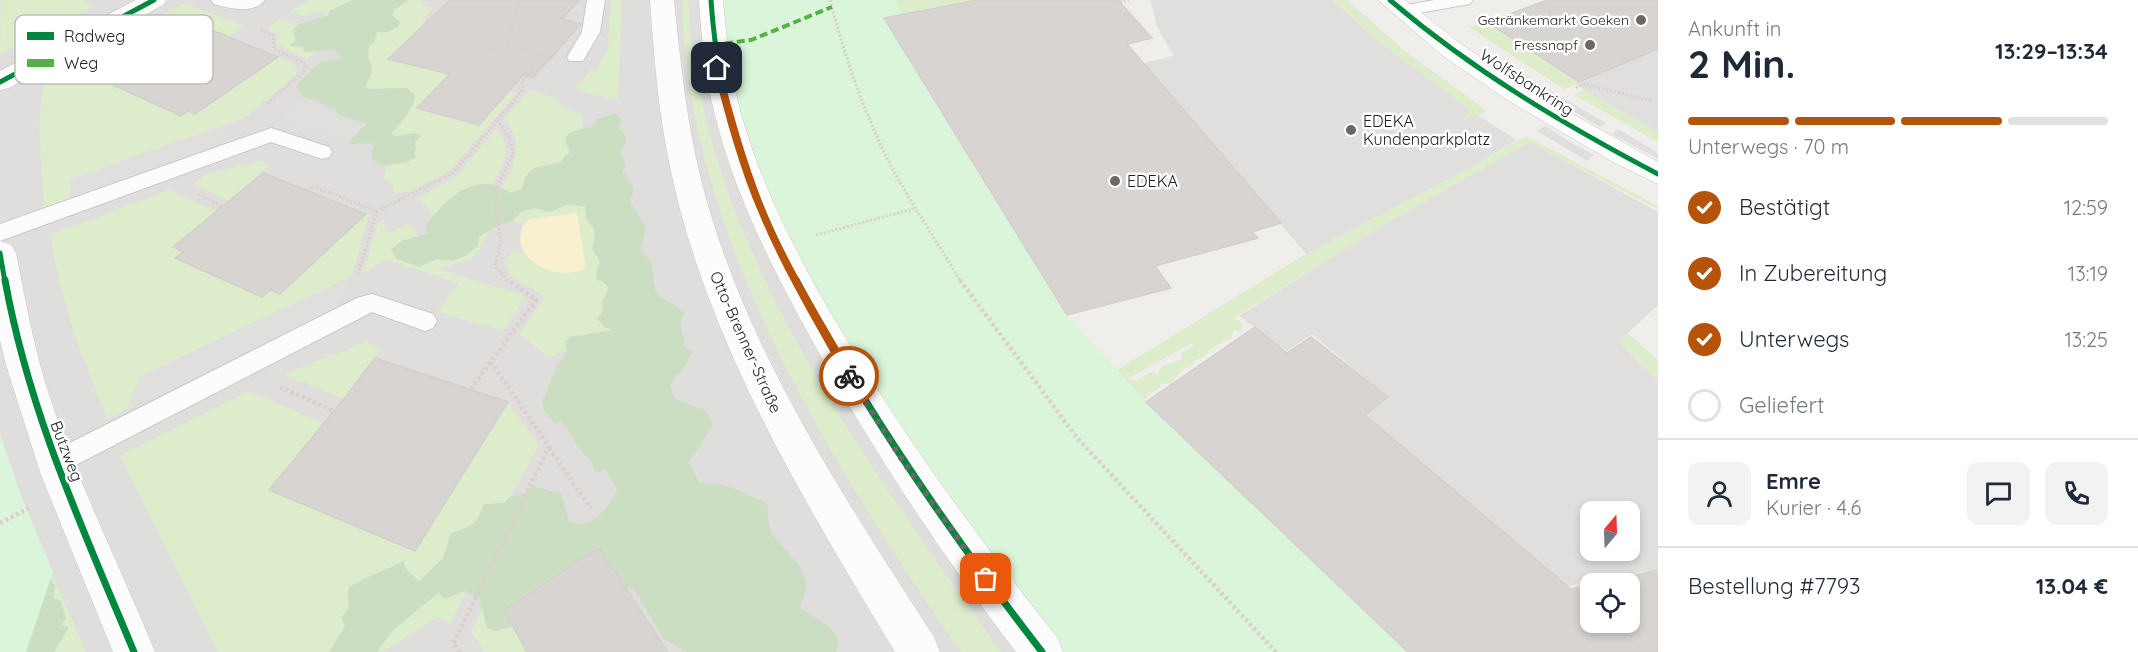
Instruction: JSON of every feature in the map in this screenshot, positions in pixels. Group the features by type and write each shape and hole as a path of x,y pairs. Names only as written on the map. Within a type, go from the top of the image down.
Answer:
{"street":[{"path":"126,15 154,0"},
{"name":"Otto-Brenner-Straße","path":"662,0 667,83 674,127 695,215 716,275 780,419 837,521 919,652"},
{"path":"711,0 714,55 724,101 759,205 778,246 860,394 974,563 1042,652"},
{"name":"Wolfsbankring","path":"1396,5 1510,88 1592,138 1658,174"},
{"path":"0,82 15,74"},
{"name":"Butzweg","path":"0,253 23,366 42,426 134,652"}],"lane":[{"path":"225,2 246,4 256,0"},
{"path":"576,57 591,32 596,0"},
{"path":"1396,5 1464,0"},
{"path":"0,233 275,135 322,152"},
{"path":"57,462 365,304 372,303 425,321"}],"path":[{"path":"489,63 498,52 507,46 520,0"},
{"path":"830,0 845,58 863,105 891,165 966,288 1022,367 1078,439 1276,652"},
{"path":"1120,2 1129,0"},
{"path":"225,2 225,16 273,35 274,49 304,63 306,67 303,73 244,124 240,146"},
{"path":"346,315 377,211 453,173 523,90 522,82 542,55 507,46"},
{"path":"476,47 498,52"},
{"path":"1578,86 1583,84 1653,101"},
{"path":"471,389 536,300 509,282 495,266 501,240 495,210 497,188 513,153 509,138 497,120"},
{"path":"307,191 312,186 377,211"},
{"path":"778,246 917,208"},
{"path":"491,362 591,509"},
{"path":"241,369 334,411"},
{"path":"460,652 453,644 549,447"}],"shaded area":[{"path":"0,0 710,0 1043,652 0,652"},
{"name":"EDEKA Kundenparkplatz","path":"1151,0 1333,0 1376,40 1469,109 1464,120 1477,115 1517,140 1471,167 1306,254 1143,63 1174,56 1156,25"},
{"path":"1658,49 1658,132 1576,85 1579,83"},
{"path":"1514,68 1606,123 1600,127 1506,71"},
{"path":"299,102 367,124 350,140 281,118"},
{"path":"230,123 208,148 70,199 70,179"},
{"path":"1545,126 1594,155 1587,161 1537,131"},
{"path":"1618,129 1652,149 1658,154 1658,159 1612,134"},
{"path":"1530,142 1658,212 1658,305 1618,342 1658,380 1658,569 1637,573 1580,573 1580,584 1568,586 1366,415 1388,397 1312,334 1287,351 1239,316 1387,223"},
{"path":"352,276 333,312 127,409 141,376"}],"green space":[{"path":"1,0 85,0 95,6 77,15 15,15 15,46 0,54"},
{"path":"307,0 424,0 420,4 433,8 421,20 427,22 389,59 450,74 417,108 479,124 509,91 517,93 448,172 410,191 393,194 393,184 383,179 387,166 393,163 340,53 323,10 305,16 289,12"},
{"path":"353,0 408,0 393,11 393,16 400,22 398,27 387,32 377,32 374,42 369,45 368,59 372,70 365,86 368,89 407,88 415,95 410,110 391,133 396,136 414,133 421,135 415,142 416,157 408,162 382,164 376,162 372,156 371,151 374,147 371,143 349,144 350,140 335,108 303,97 297,88 300,81 321,62 343,59 334,49 304,52 303,47 289,46 295,41 293,29 299,24 328,16 329,11"},
{"path":"611,0 622,0 618,101 575,89 591,70 596,71 608,48"},
{"path":"682,0 689,0 694,58 711,140 732,203 758,265 788,326 857,443 893,499 1001,652 961,652 863,503 816,425 774,344 738,261 709,175 690,89"},
{"path":"711,0 897,0 901,15 884,19 1067,315 1146,402 1408,652 1042,652 764,215"},
{"path":"866,0 977,0 884,18 890,28 886,29 946,137 939,140 970,188 963,188 962,182 947,166 941,167 938,162 924,161 919,156 911,155 906,159 908,166 903,168 878,119 888,119 900,113 903,100 908,95 892,81 892,76 905,74 905,68 897,64 896,53 874,46 872,49 856,46 851,50 838,3"},
{"path":"1333,0 1347,0 1405,51 1487,111 1465,121 1468,109 1376,40"},
{"path":"184,3 244,26 224,39 213,35 213,15 161,15"},
{"path":"279,19 291,23 307,22 319,51 307,59 277,45 278,34 268,28"},
{"path":"1487,22 1579,83 1564,89 1469,27"},
{"path":"278,57 292,63 297,68 296,75 244,118 71,179 70,199 44,210 39,125 44,84 115,84 196,114"},
{"path":"1584,89 1658,132 1658,142 1574,95"},
{"path":"530,90 556,98 563,107 581,115 583,130 569,133 566,144 571,153 556,163 530,171 522,189 510,193 502,188 513,164 516,144 507,116"},
{"path":"614,114 619,116 622,122 619,127 627,139 620,153 626,166 622,171 633,189 630,201 646,228 641,250 652,265 654,286 658,294 684,314 681,328 684,346 692,352 684,368 669,384 676,399 706,411 713,425 689,462 699,482 727,486 767,503 771,532 795,560 804,575 806,585 799,608 833,632 837,638 836,652 687,652 664,639 633,588 541,594 509,627 497,631 487,628 480,599 465,591 445,599 438,593 392,631 377,652 329,652 345,626 341,617 348,607 349,587 403,561 408,572 419,581 443,558 451,533 464,529 476,521 484,504 504,503 510,497 526,493 532,485 561,494 569,521 577,524 591,521 598,516 617,491 606,470 595,472 591,461 578,447 562,421 555,424 544,410 542,401 557,370 556,364 562,360 567,351 565,341 570,337 613,330 605,327 597,319 603,312 602,302 609,288 602,281 597,280 596,273 600,261 592,248 595,229 586,219 585,207 568,204 550,212 535,208 521,212 512,222 483,234 479,237 478,246 463,257 452,261 436,259 419,267 397,259 391,250 401,241 427,233 426,225 434,215 462,190 485,184 497,186 510,193 522,189 532,170 562,162 564,156 570,153 565,139 569,133 595,125 596,119"},
{"path":"496,129 502,136 506,150 503,164 492,185 475,185 459,192 445,202 434,215 417,198 456,177"},
{"path":"1526,136 1658,206 1658,209 1529,143 1396,218 1234,318 1243,325 1241,331 1234,330 1231,338 1209,350 1208,354 1183,370 1172,384 1161,383 1160,388 1148,395 1143,402 1148,409 1149,416 1158,419 1166,433 1186,445 1190,457 1223,486 1228,496 1239,501 1251,517 1273,533 1300,563 1311,565 1319,575 1318,579 1328,588 1336,588 1345,604 1365,619 1370,628 1377,631 1387,641 1386,649 1389,652 1291,652 1240,601 1244,596 1243,588 1221,580 1196,553 1196,550 1187,544 1170,507 1118,467 1115,464 1114,455 1104,446 1094,443 1039,378 1043,374 1023,346 1015,327 996,314 996,305 982,286 983,278 975,270 969,255 957,245 960,241 950,228 939,223 941,216 931,206 941,193 951,195 956,189 963,188 966,197 975,205 980,217 986,218 983,221 983,227 991,228 992,239 997,246 994,251 1002,257 1001,268 1012,276 1014,285 1029,299 1039,317 1048,321 1057,340 1051,349 1056,354 1067,353 1075,365 1089,372 1090,378 1121,386 1125,379 1117,370 1306,254","holes":["1192,343 1193,347 1181,353 1181,360 1162,366 1158,374 1150,372 1137,381 1127,379"]},
{"path":"259,161 270,165 229,201 194,184 205,175"},
{"path":"169,190 216,212 174,247 183,251 175,258 262,297 270,290 281,293 366,214 369,215 352,276 141,376 127,409 107,419 77,342 60,286 50,235"},
{"path":"568,204 585,207 594,236 592,248 600,261 596,273 609,288 604,310 615,330 570,337 567,350 549,358 520,334 545,296 510,276 505,263 512,251 516,251 538,263 585,268 577,213 530,219 524,223 512,222 521,212 535,208 550,212"},
{"path":"383,219 389,232 409,224 420,237 410,236 430,263 436,259 463,257 478,246 479,237 490,231 480,249 471,259 439,269 526,296 503,331 438,312 459,283 385,259 363,275 378,224"},
{"path":"1628,333 1658,361 1658,380 1618,342"},
{"path":"366,342 382,348 344,399 284,374"},
{"path":"248,391 323,423 269,490 415,550 508,402 539,445 510,497 504,503 493,503 470,528 451,533 443,559 419,581 408,572 403,561 350,587 348,611 341,618 345,626 329,652 218,652 120,455"},
{"path":"0,434 20,493 53,572 26,652 0,652"},
{"path":"27,516 86,652 54,652 68,628 60,625 66,618 60,600 53,598 42,579 0,531"},
{"path":"42,579 52,580 55,588 53,598 60,600 66,618 61,625 69,627 54,652 0,652 0,589"},
{"path":"466,591 450,624 438,617 389,648 377,652 392,631 438,593 445,599"},
{"path":"482,608 487,628 497,631 513,626 527,652 485,652 471,632"}],"sand":[{"path":"577,213 586,268 569,273 549,270 532,261 525,254 520,240 524,223 530,219"}],"building":[{"path":"450,0 579,0 562,19 581,24 533,78 523,75 479,125 417,108 450,74 388,59"},
{"name":"EDEKA","path":"977,0 1118,0 1152,38 1127,44 1281,223 1252,232 1258,238 1155,266 1171,288 1067,315 884,18"},
{"name":"Fressnapf","path":"1548,0 1658,0 1658,49 1579,82 1487,22"},
{"path":"213,31 278,57 195,114 188,111 181,116 113,85 213,84"},
{"path":"263,173 366,214 280,294 270,290 262,297 175,258 183,252 173,247"},
{"path":"1255,327 1287,353 1311,337 1388,397 1365,415 1571,589 1580,587 1580,633 1640,633 1640,574 1658,570 1658,652 1408,652 1146,402"},
{"path":"375,358 508,402 415,551 269,490"},
{"path":"599,548 668,652 527,652 504,610"}],"marked path":[{"path":"713,45 751,40 832,7"}],"cycle path":[{"path":"126,15 154,0"},
{"path":"711,0 714,45 733,134 748,177 786,260 853,381 903,461 957,539 1042,652"},
{"path":"1390,0 1452,50 1518,95 1658,174"},
{"path":"0,82 15,74"},
{"path":"0,253 16,338 46,438 134,652"}],"way so far":[{"path":"849,376 901,458 986,579"}],"place":[{"name":"Getränkemarkt Goeken","path":"1641,20"},
{"name":"Fressnapf","path":"1590,45"},
{"name":"EDEKA Kundenparkplatz","path":"1351,130"},
{"name":"EDEKA","path":"1115,181"}],"route":[{"path":"717,68 735,139 764,215 783,258 849,376"}]}
